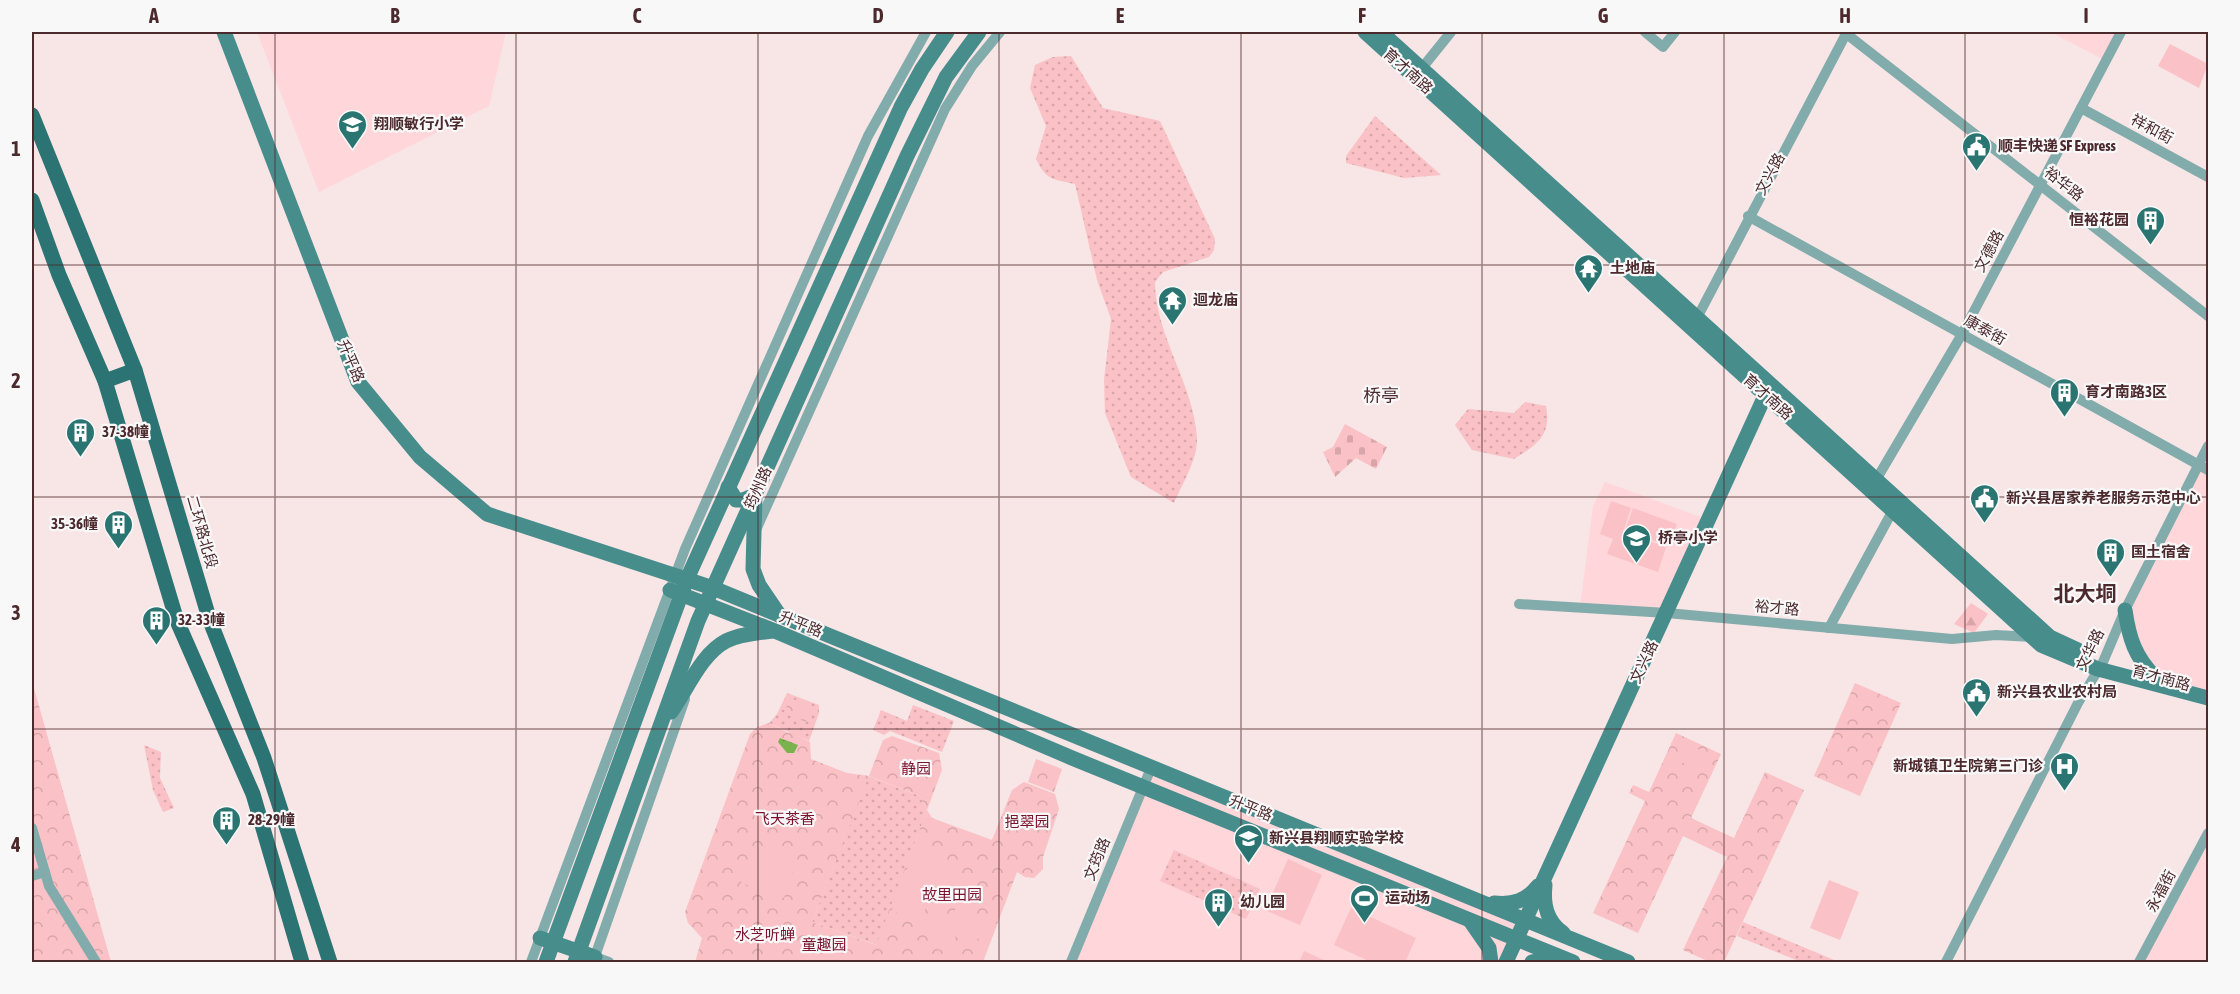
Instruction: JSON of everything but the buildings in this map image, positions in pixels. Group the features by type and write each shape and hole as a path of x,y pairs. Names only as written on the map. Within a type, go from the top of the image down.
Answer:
{"main road":[{"name":"二环路北段","path":"32,115 135,370 210,621 264,758 330,963"},
{"path":"32,200 59,274 105,381 177,621 253,794 302,963"},
{"path":"105,381 135,370"},
{"path":"287,910 310,900"}],"street":[{"name":"升平路","path":"224,32 358,382 420,457 487,514 713,588 1628,963"},
{"path":"681,577 868,136 926,32"},
{"name":"筠州路","path":"546,963 546,940 681,577 728,487 901,107 922,69 947,32"},
{"name":"筠州路","path":"577,957 706,603 928,112 946,77 979,32"},
{"path":"755,533 945,109 972,66 1000,32"},
{"name":"育才南路","path":"1365,32 1767,389 1876,480 2050,637 2101,665 2208,691"},
{"name":"育才南路","path":"1381,32 1697,318 1893,510 2041,645 2208,699"},
{"path":"1422,68 1450,32"},
{"path":"1645,32 1663,47 1675,32"},
{"name":"文兴路","path":"1697,318 1845,32"},
{"name":"裕华路","path":"1845,32 2208,316"},
{"name":"文德路","path":"1876,480 1962,334 2121,32"},
{"name":"祥和街","path":"2081,108 2208,177"},
{"name":"康泰街","path":"1748,216 2204,467"},
{"name":"文兴路","path":"1506,963 1767,389"},
{"name":"文华路","path":"1946,963 2078,703 2101,665 2125,610 2204,467 2208,446"},
{"path":"728,487 736,500 743,500 754,495 753,569 759,585 780,616"},
{"path":"1829,628 1893,510"},
{"name":"升平路","path":"676,592 1143,787 1568,960"},
{"name":"裕才路","path":"1519,604 1667,613 1952,639 1996,636 2033,637"},
{"path":"2125,610 2136,655 2155,677"},
{"path":"660,726 712,651 740,636 774,631"},
{"path":"531,963 546,940 577,957 599,961 689,687"},
{"name":"文筠路","path":"1071,963 1151,768"},
{"path":"32,828 49,886 96,963"},
{"name":"永福街","path":"2139,963 2208,833"},
{"path":"32,876 45,872"},
{"path":"1481,903 1510,905 1523,900 1546,876"},
{"path":"1546,876 1544,908 1556,928 1576,941"},
{"path":"1469,920 1489,948 1491,963"},
{"name":"文兴路","path":"1512,963 1517,940"},
{"path":"1532,963 1550,957 1568,960"}],"shaded area":[{"name":"翔顺敏行小学","path":"257,32 506,32 489,106 319,192"},
{"path":"2051,32 2121,32 2106,61"},
{"path":"2199,465 2208,470 2208,696 2136,676 2122,615"},
{"name":"桥亭小学","path":"1605,482 1709,520 1667,613 1580,608 1593,506"},
{"name":"新兴县翔顺实验学校","path":"1151,768 1526,921 1506,962 1071,962"},
{"path":"2208,833 2208,962 2139,962"}],"green space":[{"path":"2170,44 2208,64 2199,88 2158,66"},
{"path":"1071,56 1103,108 1160,121 1215,239 1214,250 1209,257 1163,272 1155,282 1161,322 1189,398 1197,438 1192,463 1174,503 1131,477 1105,413 1104,380 1111,319 1097,280 1075,184 1051,178 1043,171 1036,159 1046,126 1030,88 1035,65 1053,57"},
{"path":"1375,116 1441,175 1404,178 1346,163 1346,156"},
{"path":"1525,402 1546,406 1547,425 1540,439 1514,459 1472,450 1455,425 1468,409 1514,413"},
{"path":"1345,424 1387,447 1376,469 1356,458 1335,477 1323,452 1333,447"},
{"path":"1611,501 1631,508 1623,532 1666,547 1658,572 1607,554 1613,539 1600,534"},
{"path":"1633,508 1677,524 1669,546 1625,531"},
{"path":"1971,603 1988,614 1974,633 1954,624"},
{"path":"32,681 111,962 32,962"},
{"path":"1855,683 1901,703 1860,796 1814,776"},
{"path":"787,693 819,705 819,713 809,741 769,723 777,714"},
{"path":"790,698 812,706 806,722 784,713"},
{"path":"913,705 954,721 942,752 890,731 884,735 873,730 881,710 907,721"},
{"path":"769,723 789,733 791,729 799,732 798,736 810,742 811,759 847,773 869,776 812,922 876,945 927,810 932,818 992,840 1012,790 1024,782 1055,794 1059,809 1043,857 1043,869 1034,878 1025,877 1017,872 983,962 695,962 702,938 688,923 685,912 750,734 757,727"},
{"path":"1676,733 1721,754 1691,818 1734,838 1765,772 1804,790 1724,962 1710,962 1683,950 1727,857 1683,836 1638,933 1593,913 1645,801 1629,793 1633,785 1649,792"},
{"name":"静园","path":"892,736 939,753 942,770 927,810 920,796 869,776 883,740"},
{"path":"1683,742 1711,755 1703,772 1675,759"},
{"path":"144,745 161,752 160,778 174,808 163,812 153,790"},
{"path":"1036,759 1062,769 1054,792 1028,782"},
{"path":"868,776 920,796 927,810 877,945 812,922"},
{"path":"755,844 797,859 784,898 741,883"},
{"path":"916,845 925,852 930,852 940,866 950,871 933,888 922,918 913,923 892,910"},
{"path":"1174,850 1260,889 1246,919 1160,881"},
{"path":"1288,859 1322,875 1300,925 1265,910"},
{"name":"故里田园","path":"954,874 962,881 964,898 969,911 979,919 996,922 989,941 974,938 963,928 949,945 938,950 943,933 924,924 929,913 937,913 949,920 955,912 955,902 935,892"},
{"path":"1829,880 1859,892 1840,940 1810,928"},
{"name":"运动场","path":"1351,908 1416,938 1405,962 1371,962 1334,945"},
{"path":"1743,922 1839,962 1801,962 1737,936"},
{"path":"1304,951 1328,962 1299,962"}],"water":[{"path":"780,738 798,745 794,753 787,753 778,742"}],"place":[{"name":"翔顺敏行小学","path":"353,150"},
{"name":"顺丰快递 SF Express","path":"1977,172"},
{"name":"恒裕花园","path":"2150,246"},
{"name":"土地庙","path":"1589,294"},
{"name":"迴龙庙","path":"1172,326"},
{"name":"育才南路3区","path":"2064,418"},
{"name":"37-38幢","path":"81,458"},
{"name":"新兴县居家养老服务示范中心","path":"1985,524"},
{"name":"35-36幢","path":"119,550"},
{"name":"桥亭小学","path":"1637,564"},
{"name":"国土宿舍","path":"2110,578"},
{"name":"32-33幢","path":"157,646"},
{"name":"新兴县农业农村局","path":"1976,718"},
{"name":"新城镇卫生院第三门诊","path":"2064,792"},
{"name":"28-29幢","path":"227,846"},
{"name":"新兴县翔顺实验学校","path":"1248,864"},
{"name":"运动场","path":"1364,924"},
{"name":"幼儿园","path":"1219,928"}],"district":[{"name":"桥亭","path":"1381,396"},
{"name":"北大垌","path":"2085,594"}],"park label":[{"name":"飞天茶香","path":"785,819"},
{"name":"挹翠园","path":"1027,822"},
{"name":"水芝听蝉","path":"765,935"},
{"name":"童趣园","path":"824,945"}]}
